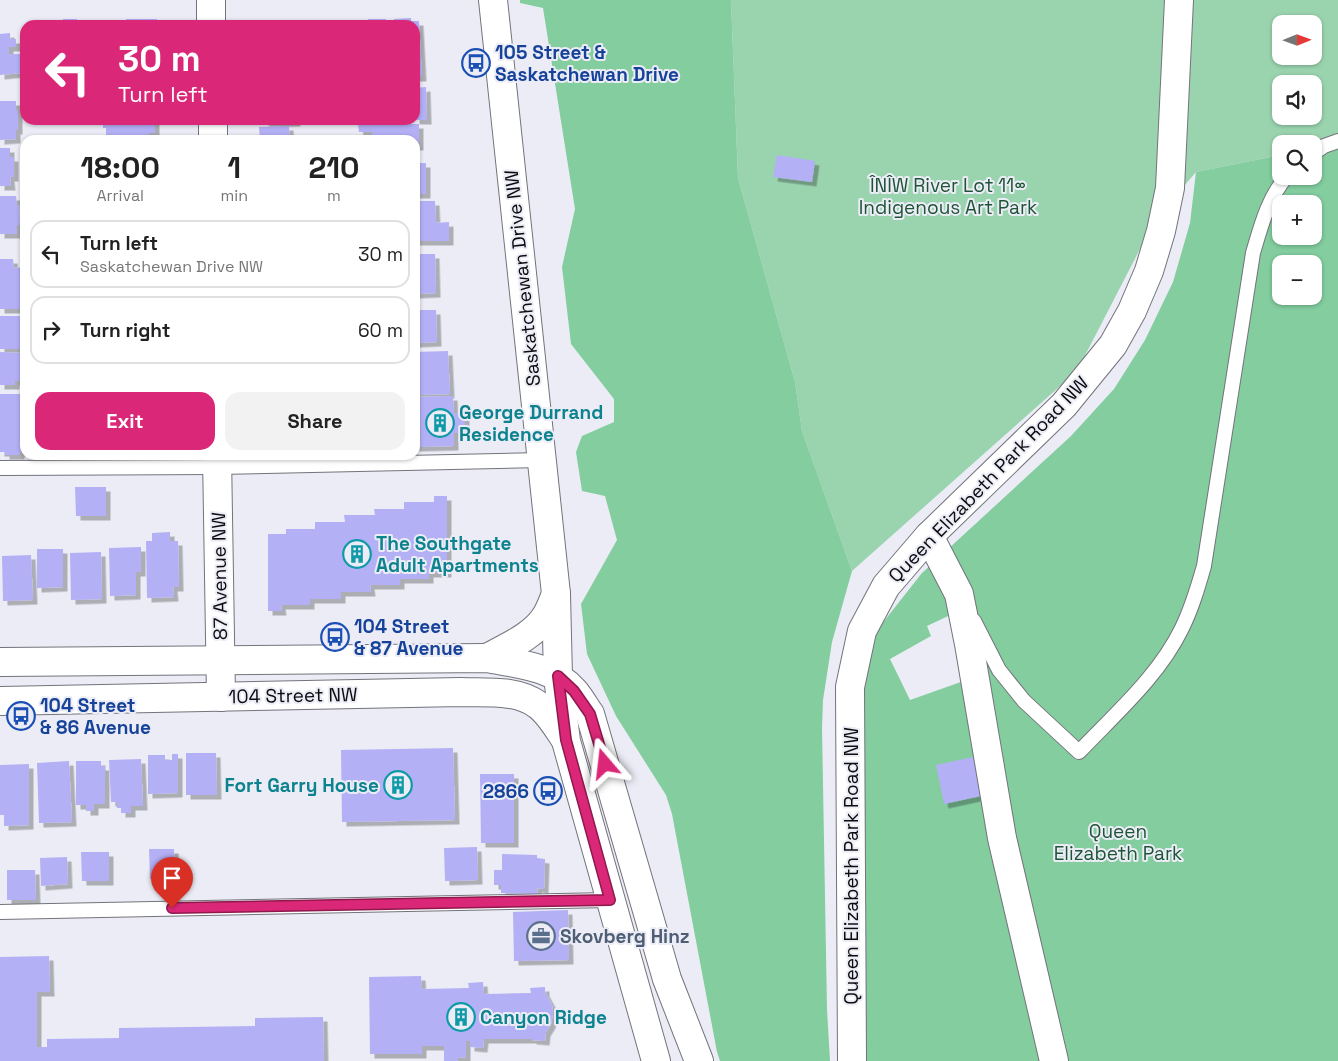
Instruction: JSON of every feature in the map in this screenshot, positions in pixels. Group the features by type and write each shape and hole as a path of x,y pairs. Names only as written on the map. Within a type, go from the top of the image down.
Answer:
{"main road":[{"path":"211,0 212,20"},
{"name":"Saskatchewan Drive NW","path":"494,0 556,594 558,676 566,740 656,1061"},
{"name":"Queen Elizabeth Park Road NW","path":"852,1061 850,687 862,630 886,586 929,536 1064,405 1113,345 1132,311 1150,271 1170,188 1179,0"},
{"name":"87 Avenue NW","path":"217,461 221,697"},
{"path":"929,536 959,594 970,644 1002,838 1054,1061"},
{"path":"487,658 520,640 534,629 546,617 556,594"},
{"name":"104 Street NW","path":"0,662 487,658 537,668 558,676"},
{"path":"558,676 574,691 590,714 667,979 699,1061"},
{"name":"104 Street NW","path":"0,701 461,692 502,693 521,697 538,705 555,723 566,740"},
{"path":"667,979 674,1045 672,1061"}],"lane":[{"path":"1322,147 1338,141"},
{"path":"959,594 999,670 1024,701 1079,752 1154,670 1182,628 1195,599 1204,566 1253,253 1270,201 1281,185"},
{"path":"0,468 217,461 541,460"},
{"path":"0,912 610,900"}],"green space":[{"path":"520,0 731,0 738,178 795,382 802,431 852,571 832,642 823,700 827,1009 830,1061 720,1061 672,814 666,795 616,716 587,654 581,604 617,540 605,496 582,491 576,452 582,436 614,422 614,399 571,344 562,267 575,209 543,8 520,3"},
{"name":"ÎNÎW River Lot 11∞ Indigenous Art Park","path":"731,0 1338,0 1338,141 1322,146 1322,135 1272,135 1272,157 1196,172 1155,220 1077,371 852,571 802,431 795,382 738,178"},
{"name":"Queen Elizabeth Park","path":"1338,141 1338,1061 862,1061 864,683 877,630 922,573 1071,436 1114,389 1145,340 1173,282 1190,223 1196,172 1272,157 1272,185 1322,185 1322,146","holes":["963,609 975,677 910,700 890,659 931,636 927,626"]}],"building":[{"path":"411,18 411,20 394,20"},
{"path":"126,19 157,19 157,20"},
{"path":"368,19 386,19 386,20"},
{"path":"10,33 10,39 16,39 16,47 9,47 9,54 20,54 20,73 0,75 0,34"},
{"path":"420,40 422,77 420,77"},
{"path":"426,87 427,120 420,120 420,88"},
{"path":"0,101 16,101 18,130 16,130 16,139 0,140"},
{"path":"103,125 155,125 155,133 149,133 149,135 106,135 106,128 103,128"},
{"path":"358,125 419,125 419,135 372,135 372,132 359,132"},
{"path":"289,126 290,135 260,135 259,127"},
{"path":"0,148 10,148 10,157 14,157 14,177 10,177 11,186 0,186"},
{"path":"777,155 815,161 812,182 773,177"},
{"path":"420,163 426,163 426,194 420,194"},
{"path":"0,196 16,196 17,205 19,205 20,225 17,225 17,234 0,234"},
{"path":"420,201 435,201 436,223 449,222 449,241 420,241"},
{"path":"420,254 435,254 436,293 420,294"},
{"path":"0,259 13,259 14,268 20,267 20,309 0,309"},
{"path":"420,310 436,310 437,342 420,343"},
{"path":"0,316 20,316 20,349 0,349"},
{"path":"448,351 450,394 420,395 420,352"},
{"path":"0,352 20,353 20,381 15,381 15,385 0,385"},
{"path":"0,394 20,394 20,455 5,455 5,452 0,452"},
{"name":"George Durrand Residence","path":"453,396 454,413 465,413 465,433 454,433 454,446 420,447 420,397"},
{"path":"75,487 106,487 106,516 76,516"},
{"name":"The Southgate Adult Apartments","path":"434,496 447,496 447,573 429,573 429,579 400,579 400,585 370,585 371,592 341,592 341,599 310,599 310,605 281,605 282,611 268,611 268,534 286,534 286,529 315,529 315,522 345,522 344,515 375,515 374,509 404,509 404,502 434,502"},
{"path":"170,532 170,541 178,541 179,587 173,587 174,597 147,598 146,541 152,541 152,533"},
{"path":"141,547 141,572 136,572 136,595 110,596 109,548"},
{"path":"37,549 63,549 63,587 37,588"},
{"path":"101,552 102,599 71,600 70,553"},
{"path":"31,555 33,600 3,601 2,556"},
{"name":"Fort Garry House","path":"453,748 455,820 342,822 341,750"},
{"path":"186,753 216,753 217,795 186,795"},
{"path":"172,754 178,754 178,793 148,794 148,755 165,755 165,760 172,760"},
{"path":"973,757 981,796 944,804 936,765"},
{"path":"141,759 143,806 131,806 131,813 121,813 121,808 117,808 117,802 111,802 109,760"},
{"path":"69,761 72,822 39,823 37,763"},
{"path":"76,761 101,761 101,766 105,766 105,804 94,804 94,811 86,811 86,805 76,805"},
{"path":"29,764 29,825 4,826 4,815 0,815 0,765"},
{"path":"480,774 514,774 514,843 481,843"},
{"path":"477,847 478,880 445,881 444,848"},
{"path":"149,849 174,849 175,879 150,879"},
{"path":"81,852 109,852 109,881 82,881"},
{"path":"502,854 537,855 537,858 545,859 544,889 537,888 538,894 501,893 501,885 494,885 494,870 502,870"},
{"path":"67,857 68,884 41,886 40,858"},
{"path":"7,870 35,870 36,900 7,900"},
{"name":"Skovberg Hinz","path":"568,910 569,960 514,961 513,912"},
{"path":"49,956 50,992 37,992 37,1047 47,1047 47,1039 119,1038 119,1028 255,1026 255,1018 323,1017 324,1061 0,1061 0,957"},
{"name":"Canyon Ridge","path":"421,976 422,989 469,988 468,983 483,982 484,994 531,993 530,988 545,987 545,992 552,1005 553,1014 551,1024 546,1032 545,1041 532,1039 484,1039 483,1048 470,1047 470,1041 466,1041 466,1057 458,1058 458,1061 444,1061 444,1046 422,1046 422,1054 370,1054 369,977"}],"place":[{"name":"105 Street & Saskatchewan Drive","path":"476,63"},
{"name":"George Durrand Residence","path":"440,423"},
{"name":"The Southgate Adult Apartments","path":"357,554"},
{"name":"104 Street & 87 Avenue","path":"335,637"},
{"name":"104 Street & 86 Avenue","path":"21,716"},
{"name":"Fort Garry House","path":"398,785"},
{"name":"2866","path":"548,791"},
{"name":"Skovberg Hinz","path":"541,936"},
{"name":"Canyon Ridge","path":"461,1017"}],"route":[{"path":"172,908 610,900 566,740 558,676 574,691 590,714 605,764"}]}
